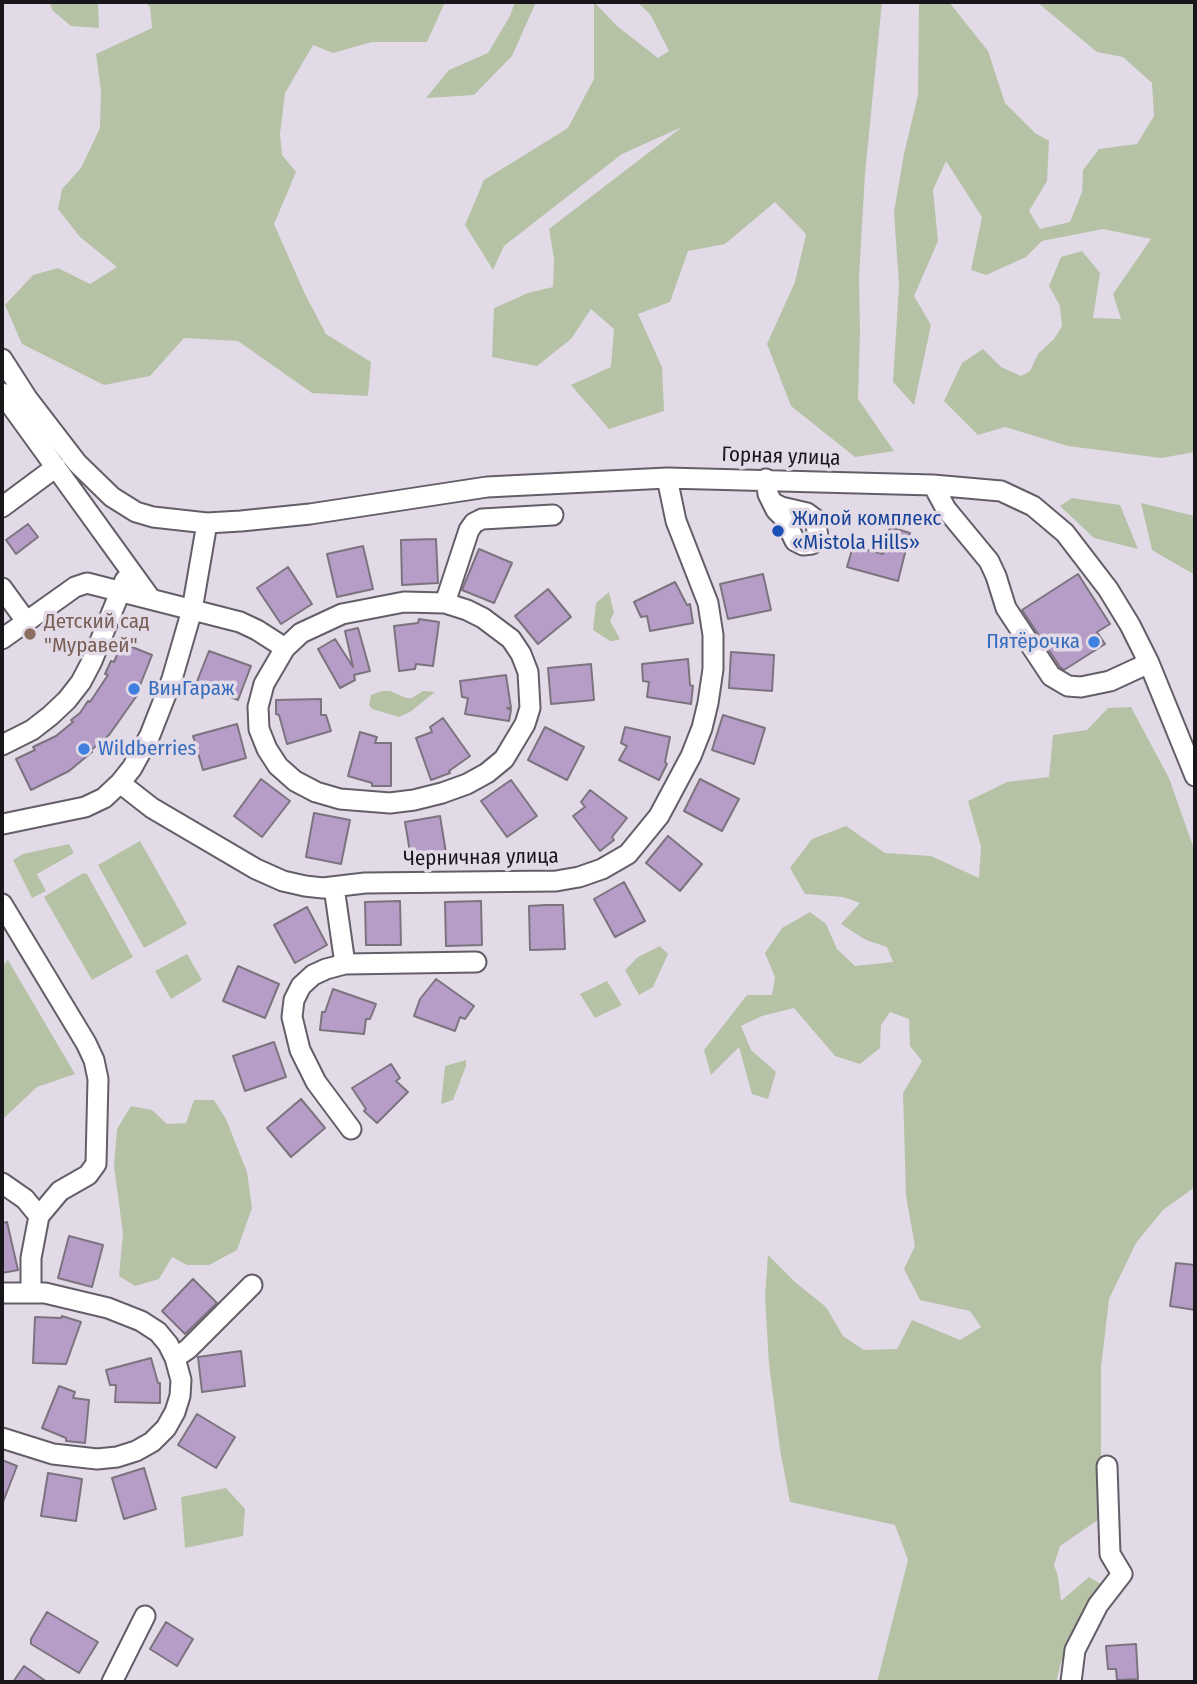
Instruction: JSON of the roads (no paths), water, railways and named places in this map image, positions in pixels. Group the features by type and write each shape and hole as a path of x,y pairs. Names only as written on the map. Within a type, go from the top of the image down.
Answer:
{"street":[{"name":"Горная улица","path":"2,359 27,398 77,463 112,497 136,512 153,517 207,523 310,514 486,487 667,478 933,485 1001,491 1033,506 1065,533 1080,551 1130,625 1149,663 1195,776"},
{"path":"2,393 151,599"},
{"path":"2,507 55,467"},
{"name":"Черничная улица","path":"120,783 152,808 256,869 284,881 305,886 568,879 602,869 628,854 659,816 691,756 702,727 713,669 713,635 708,603 676,521 667,478"},
{"path":"766,479 772,502"},
{"path":"933,485 946,509 989,561 1006,608 1051,676 1068,686 1081,687 1110,681 1149,663"},
{"path":"445,603 469,530 474,523 482,519 553,515"},
{"path":"2,827 85,807 104,798 120,783 150,734 172,679 192,610 207,523"},
{"path":"2,745 32,730 67,699 92,661 129,569"},
{"path":"2,639 80,584 101,585 240,622 285,649"},
{"path":"2,587 26,621"},
{"path":"404,602 445,603 483,618 510,639 521,654 528,672 530,708 525,724 503,759 487,773 467,784 414,800 390,803 340,799 316,792 295,781 278,766 259,729 258,707 264,684 285,649 301,632 342,614 404,602"},
{"path":"334,887 345,964"},
{"path":"2,904 86,1043 94,1060 98,1079 96,1164 88,1175 60,1191 38,1216 31,1291"},
{"path":"351,1129 306,1066 294,1034 294,1000 307,981 326,969 345,964 476,962"},
{"path":"2,1183 24,1199 38,1216"},
{"path":"175,1358 188,1349 252,1284"},
{"path":"2,1293 31,1291 72,1298 133,1317 158,1332 168,1345 181,1380 180,1396 166,1428 136,1451 117,1457 76,1458 53,1454 2,1438"},
{"path":"1071,1682 1075,1650 1098,1605 1122,1574 1110,1554 1107,1466"},
{"path":"112,1682 145,1616"}],"place":[{"name":"Жилой комплекс «Mistola Hills»","path":"778,531"},
{"name":"Детский сад \"Муравей\"","path":"30,634"},
{"name":"Пятёрочка","path":"1094,642"},
{"name":"ВинГараж","path":"134,689"},
{"name":"Wildberries","path":"84,749"}]}
